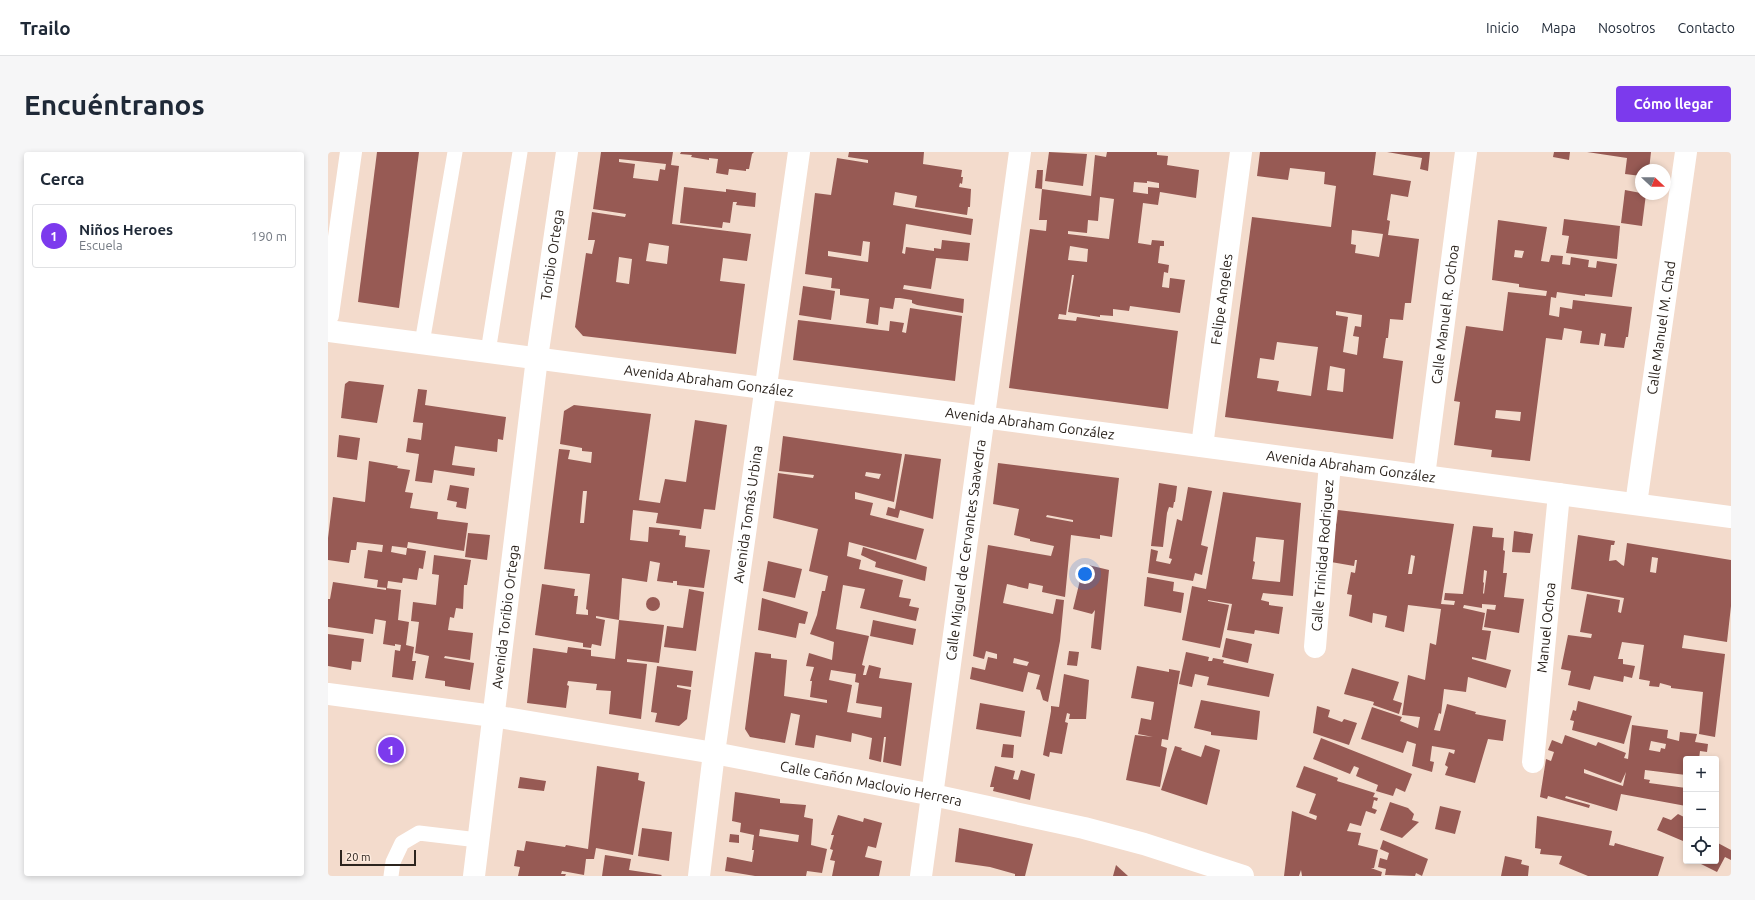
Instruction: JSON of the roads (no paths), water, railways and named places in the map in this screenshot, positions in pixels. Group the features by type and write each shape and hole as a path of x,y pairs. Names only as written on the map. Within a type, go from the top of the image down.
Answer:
{"street":[{"path":"328,315 351,152"},
{"name":"Toribio Ortega","path":"537,358 568,152"},
{"name":"Avenida Tomás Urbina","path":"700,876 714,753 767,389 799,152"},
{"name":"Calle Miguel de Cervantes Saavedra","path":"921,876 1020,152"},
{"name":"Felipe Angeles","path":"1202,446 1241,152"},
{"name":"Calle Manuel R. Ochoa","path":"1424,476 1466,152"},
{"name":"Calle Manuel M. Chad","path":"1636,504 1686,152"},
{"name":"Avenida Abraham González","path":"328,331 767,389 983,415 1731,517"},
{"name":"Avenida Toribio Ortega","path":"474,876 537,358"},
{"name":"Calle Trinidad Rodriguez","path":"1315,647 1330,463"},
{"name":"Manuel Ochoa","path":"1533,762 1559,494"},
{"name":"Calle Cañón Maclovio Herrera","path":"328,694 493,716 714,753 933,795 1084,828 1144,844 1243,876"}],"lane":[{"path":"422,343 455,152"},
{"path":"488,352 520,152"},
{"path":"391,876 393,862 402,843 419,833 478,840"}],"place":[{"name":"Niños Heroes","path":"391,750"}]}
